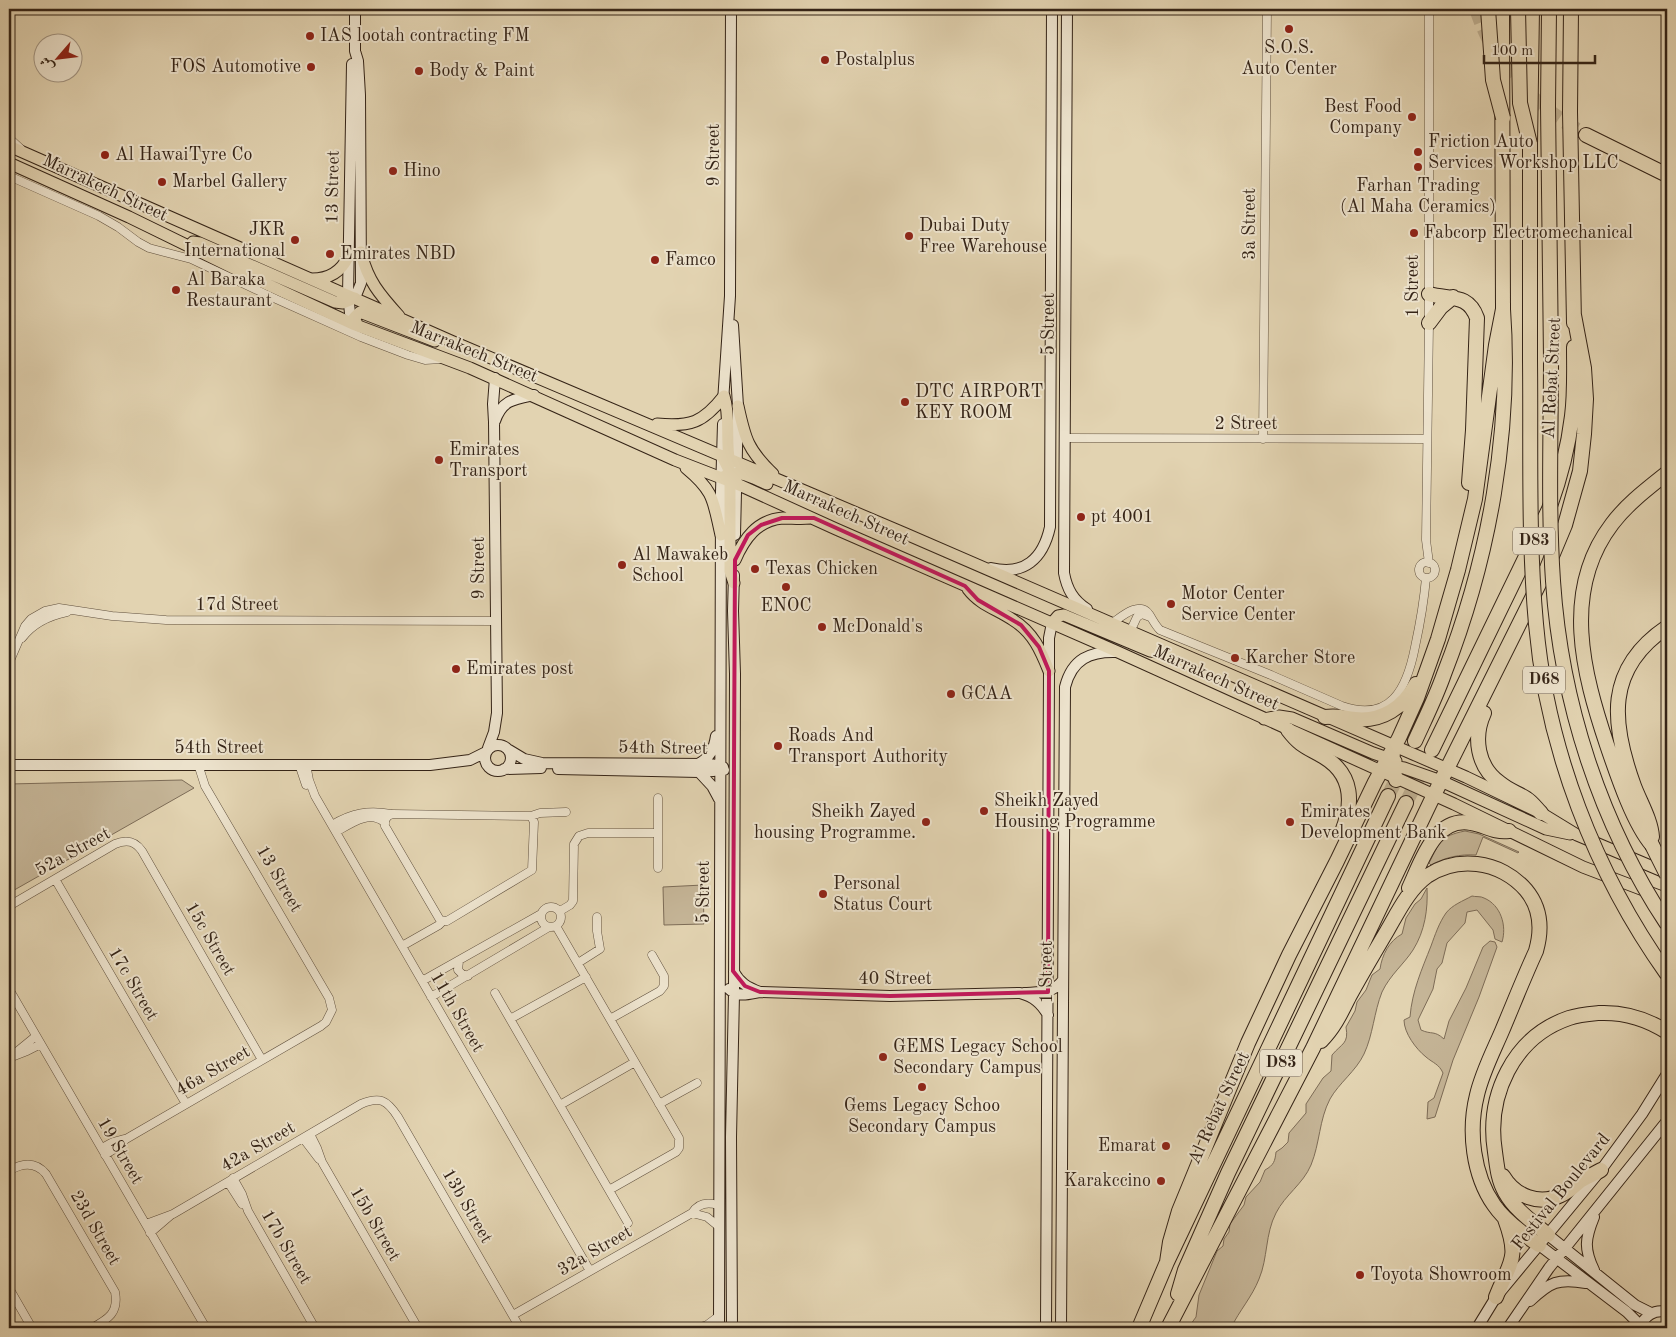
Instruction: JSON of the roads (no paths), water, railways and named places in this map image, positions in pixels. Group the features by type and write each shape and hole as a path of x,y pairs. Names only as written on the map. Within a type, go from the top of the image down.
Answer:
{"highway":[{"path":"1488,9 1493,74 1503,118"},
{"name":"D83","path":"1415,740 1442,681 1471,594 1490,517 1496,478 1503,410 1506,350 1503,309 1502,9"},
{"path":"1518,9 1520,103 1530,144"},
{"name":"Al Rebat Street","path":"1532,9 1530,360 1533,581 1540,652 1551,714 1570,784 1612,883 1634,923 1667,974"},
{"name":"Al Rebat Street","path":"1550,9 1548,106 1553,580 1557,624 1564,668 1586,754 1600,794 1637,875 1667,924"},
{"name":"Al Rebat Street","path":"1432,750 1549,510 1560,479 1567,447 1572,415 1574,315 1570,112 1571,9"},
{"path":"1586,134 1667,175"},
{"path":"1429,294 1453,298 1468,304 1476,313 1478,324 1466,536"},
{"path":"1429,323 1441,307 1453,298"},
{"path":"1167,1262 1170,1242 1179,1211 1240,1061 1290,954 1337,861 1390,764 1417,698 1438,638 1458,570 1475,499 1496,345 1503,309"},
{"path":"1168,1328 1313,1048 1444,775 1547,568 1565,525 1576,489 1582,452 1586,399 1584,368 1574,315"},
{"path":"1667,473 1630,504 1611,525 1600,542 1591,560 1585,580 1581,600 1580,621 1584,660 1604,735 1618,775 1643,833 1652,845 1667,874"},
{"path":"1652,845 1651,829 1634,786 1621,744 1617,725 1618,705 1622,685 1629,667 1640,650 1654,636 1667,627"},
{"path":"1325,717 1336,715 1350,719 1366,720 1382,716 1396,709 1412,691 1438,638"},
{"path":"1490,685 1489,701 1481,720 1478,734 1480,756 1486,769 1496,780 1528,799 1540,813"},
{"path":"1288,730 1299,744 1324,757 1335,766 1347,783 1350,806 1340,838 1337,861"},
{"name":"Al Rebat Street","path":"1139,1328 1167,1262 1388,796"},
{"name":"Al Rebat Street","path":"1168,1328 1185,1270 1210,1211 1406,803"},
{"path":"1399,912 1431,844 1443,829 1454,824 1467,822 1497,832 1508,831"},
{"path":"1313,1048 1321,1042 1335,1025 1399,912 1426,877 1447,866 1464,863 1482,864 1496,868 1509,875 1521,884 1530,895 1536,905 1540,928 1536,951 1483,1076 1474,1109 1473,1139 1478,1168 1489,1196 1504,1216 1512,1238 1510,1266 1496,1298"},
{"path":"1544,1240 1506,1195 1498,1177 1492,1136 1492,1121 1496,1098 1504,1077 1516,1057 1531,1040 1543,1031 1570,1017 1608,1013 1626,1015 1644,1020 1667,1032"},
{"path":"1497,1165 1506,1182 1513,1189 1530,1198 1539,1199 1560,1196 1601,1170"},
{"path":"1504,1216 1544,1240"}],"main road":[{"name":"Marrakech Street","path":"9,146 312,279 350,298 644,422 814,518 1118,652 1288,730 1390,764 1444,775 1540,813 1577,835 1667,874"},
{"name":"Marrakech Street","path":"9,163 129,216 260,281 356,325 495,378 675,460 779,481 1255,685 1325,717 1434,796 1583,867 1667,899"},
{"path":"181,242 200,243 334,302 339,303 350,298"},
{"path":"361,252 372,284 404,321"},
{"path":"312,279 331,276 342,268 348,257"},
{"path":"356,325 354,318 360,312 433,341 442,343 451,341"},
{"path":"644,422 679,426 688,424 705,417 724,396"},
{"path":"724,396 727,410 730,470 730,571 734,583"},
{"path":"738,406 743,432 751,450 779,481"},
{"path":"627,438 650,441 716,468 749,476 794,495 816,497"},
{"path":"675,460 698,478 707,488 713,501 721,535"},
{"path":"735,560 748,535 760,525 782,518 814,518"},
{"path":"965,586 978,600 1012,619 1028,632 1039,647 1049,671"},
{"path":"1052,623 1058,616 1064,615 1150,651 1182,654"},
{"path":"1264,719 1279,716 1288,717 1390,764 1444,775 1546,829 1577,835"}],"street":[{"name":"13 Street","path":"355,9 348,257 350,298 356,325"},
{"name":"9 Street","path":"724,396 730,302 731,9"},
{"name":"5 Street","path":"972,564 1002,571 1014,570 1025,566 1042,550 1050,527 1052,9"},
{"name":"5 Street","path":"1066,9 1064,573 1068,590 1078,604 1108,622"},
{"name":"3a Street","path":"1264,439 1267,9"},
{"name":"1 Street","path":"1429,9 1429,323 1426,540 1429,562"},
{"name":"13 Street","path":"350,298 361,283 360,95 358,61 355,51"},
{"path":"9,138 24,153"},
{"path":"9,176 99,216 149,248 191,259 362,337 420,359 445,358"},
{"name":"9 Street","path":"730,302 738,406 730,470"},
{"path":"1050,377 1058,381 1065,379"},
{"name":"9 Street","path":"487,750 494,732 497,713 493,404 495,378"},
{"path":"494,422 506,403 514,399 534,395"},
{"name":"2 Street","path":"1065,438 1427,440"},
{"name":"5 Street","path":"719,1328 721,535 730,470"},
{"name":"5 Street","path":"730,470 735,560 734,994 731,1137 732,1328"},
{"path":"1429,562 1434,566 1435,572 1432,577 1426,578 1420,574 1419,568 1423,563 1429,562"},
{"path":"1108,622 1138,609 1148,612 1160,630 1263,671 1342,706 1361,711 1370,710 1389,703 1397,696 1405,682 1420,628 1426,578"},
{"name":"17d Street","path":"9,663 25,626 38,614 60,608 125,617 185,620 496,621"},
{"path":"1130,632 1137,617 1145,615 1151,618"},
{"name":"1 Street","path":"1046,1328 1049,638 1052,623"},
{"name":"1 Street","path":"1061,1326 1064,687 1071,670 1085,657 1095,653 1118,652"},
{"name":"9 Street","path":"497,713 501,732 508,749"},
{"path":"720,800 698,768 713,750 717,733 721,726"},
{"path":"495,744 500,744 508,749 511,758 504,769 493,770 487,765 485,758 487,750 495,744"},
{"name":"54th Street","path":"508,749 524,759 542,763 698,768 713,771 721,768"},
{"name":"54th Street","path":"9,764 430,765 470,760 487,750"},
{"path":"733,882 730,861 728,779 726,772 721,768 735,757"},
{"name":"13 Street","path":"202,764 201,779 329,998 332,1010"},
{"name":"11th Street","path":"302,764 306,785 315,796 334,828 590,1272"},
{"name":"54th Street","path":"430,765 442,767 487,765"},
{"name":"54th Street","path":"504,769 615,771 698,768"},
{"path":"658,798 658,868"},
{"path":"334,828 352,814 531,816 540,813 566,812"},
{"path":"391,814 385,823 386,828 442,922"},
{"path":"402,946 530,872 533,865 534,822 531,816"},
{"path":"334,828 370,817 377,817 385,823"},
{"path":"560,911 573,901 574,844 578,836 588,833 658,833"},
{"name":"52a Street","path":"9,906 115,844 126,840"},
{"name":"15c Street","path":"126,840 138,846 142,851 262,1060"},
{"name":"17c Street","path":"55,879 186,1104"},
{"path":"720,895 724,909 724,974 728,989 734,994"},
{"path":"422,981 541,914 548,907 555,907 560,911 562,918 553,927 431,997"},
{"path":"541,914 543,924 553,927 578,963 679,1138 679,1148 672,1155 609,1190"},
{"path":"578,963 600,949 597,917"},
{"path":"610,1019 660,991 664,986 664,976 652,955"},
{"path":"459,960 458,970 468,976"},
{"path":"733,971 745,986 760,992"},
{"path":"510,1019 586,977"},
{"path":"1048,992 1059,986 1063,980"},
{"name":"19 Street","path":"9,989 206,1328"},
{"name":"40 Street","path":"734,994 746,995 760,992 890,996 1048,992"},
{"path":"494,993 628,1223"},
{"path":"1020,993 1029,995 1037,1000 1048,1015"},
{"name":"46a Street","path":"103,1152 116,1148 126,1139 326,1022 332,1010"},
{"path":"11,1057 36,1036"},
{"path":"11,1057 41,1044"},
{"path":"560,1105 635,1062"},
{"name":"Festival Boulevard","path":"1477,1328 1496,1298 1601,1170 1642,1114 1667,1074"},
{"path":"659,1104 697,1083"},
{"name":"42a Street","path":"146,1224 173,1214 361,1104 375,1100 385,1102"},
{"name":"13b Street","path":"385,1102 398,1117 520,1328"},
{"path":"1508,1328 1556,1258 1667,1121"},
{"name":"15b Street","path":"307,1136 312,1151 322,1162 418,1328"},
{"name":"23d Street","path":"9,1171 19,1166 31,1164 46,1174 115,1292 113,1313 92,1328"},
{"name":"17b Street","path":"231,1180 315,1328"},
{"name":"32a Street","path":"513,1315 692,1213 698,1207 707,1203 718,1205"},
{"path":"718,1205 726,1217 727,1276 732,1288"},
{"path":"1596,1210 1586,1242 1589,1260 1596,1273"},
{"path":"692,1213 707,1217 718,1226"},
{"path":"150,1233 173,1214"},
{"path":"1047,1232 1053,1260 1053,1320 1054,1323 1061,1326"},
{"path":"1544,1240 1564,1248 1635,1305 1651,1313"},
{"path":"1544,1240 1556,1258 1627,1312 1640,1327 1644,1319 1651,1313 1666,1310"},
{"path":"1519,1310 1551,1283 1567,1280 1589,1283"},
{"path":"9,1288 32,1328"},
{"path":"698,1328 707,1325 719,1316"}],"tunnel":[{"path":"1476,9 1494,50 1518,83 1549,110 1586,135"},
{"path":"1388,796 1415,741"},
{"path":"1406,803 1432,750"}],"place":[{"name":"S.O.S. Auto Center","path":"1289,29"},
{"name":"IAS lootah contracting FM","path":"310,36"},
{"name":"Postalplus","path":"825,60"},
{"name":"FOS Automotive","path":"311,67"},
{"name":"Body & Paint","path":"419,71"},
{"name":"Best Food Company","path":"1412,117"},
{"name":"Friction Auto Services Workshop LLC","path":"1418,152"},
{"name":"Al HawaiTyre Co","path":"105,155"},
{"name":"Farhan Trading (Al Maha Ceramics)","path":"1418,167"},
{"name":"Hino","path":"393,171"},
{"name":"Marbel Gallery","path":"162,182"},
{"name":"Fabcorp Electromechanical","path":"1414,233"},
{"name":"Dubai Duty Free Warehouse","path":"909,236"},
{"name":"JKR International","path":"295,240"},
{"name":"Emirates NBD","path":"330,254"},
{"name":"Famco","path":"655,260"},
{"name":"Al Baraka Restaurant","path":"176,290"},
{"name":"DTC AIRPORT KEY ROOM","path":"905,402"},
{"name":"Emirates Transport","path":"439,460"},
{"name":"pt 4001","path":"1081,517"},
{"name":"Al Mawakeb School","path":"622,565"},
{"name":"Texas Chicken","path":"755,569"},
{"name":"ENOC","path":"786,587"},
{"name":"Motor Center Service Center","path":"1171,604"},
{"name":"McDonald's","path":"822,627"},
{"name":"Karcher Store","path":"1235,658"},
{"name":"Emirates post","path":"456,669"},
{"name":"GCAA","path":"951,694"},
{"name":"Roads And Transport Authority","path":"778,746"},
{"name":"Sheikh Zayed Housing Programme","path":"984,811"},
{"name":"Sheikh Zayed housing Programme.","path":"926,822"},
{"name":"Emirates Development Bank","path":"1290,822"},
{"name":"Personal Status Court","path":"823,894"},
{"name":"GEMS Legacy School Secondary Campus","path":"883,1057"},
{"name":"Gems Legacy Schoo Secondary Campus","path":"922,1087"},
{"name":"Emarat","path":"1166,1146"},
{"name":"Karakccino","path":"1161,1181"},
{"name":"Toyota Showroom","path":"1360,1275"}]}
